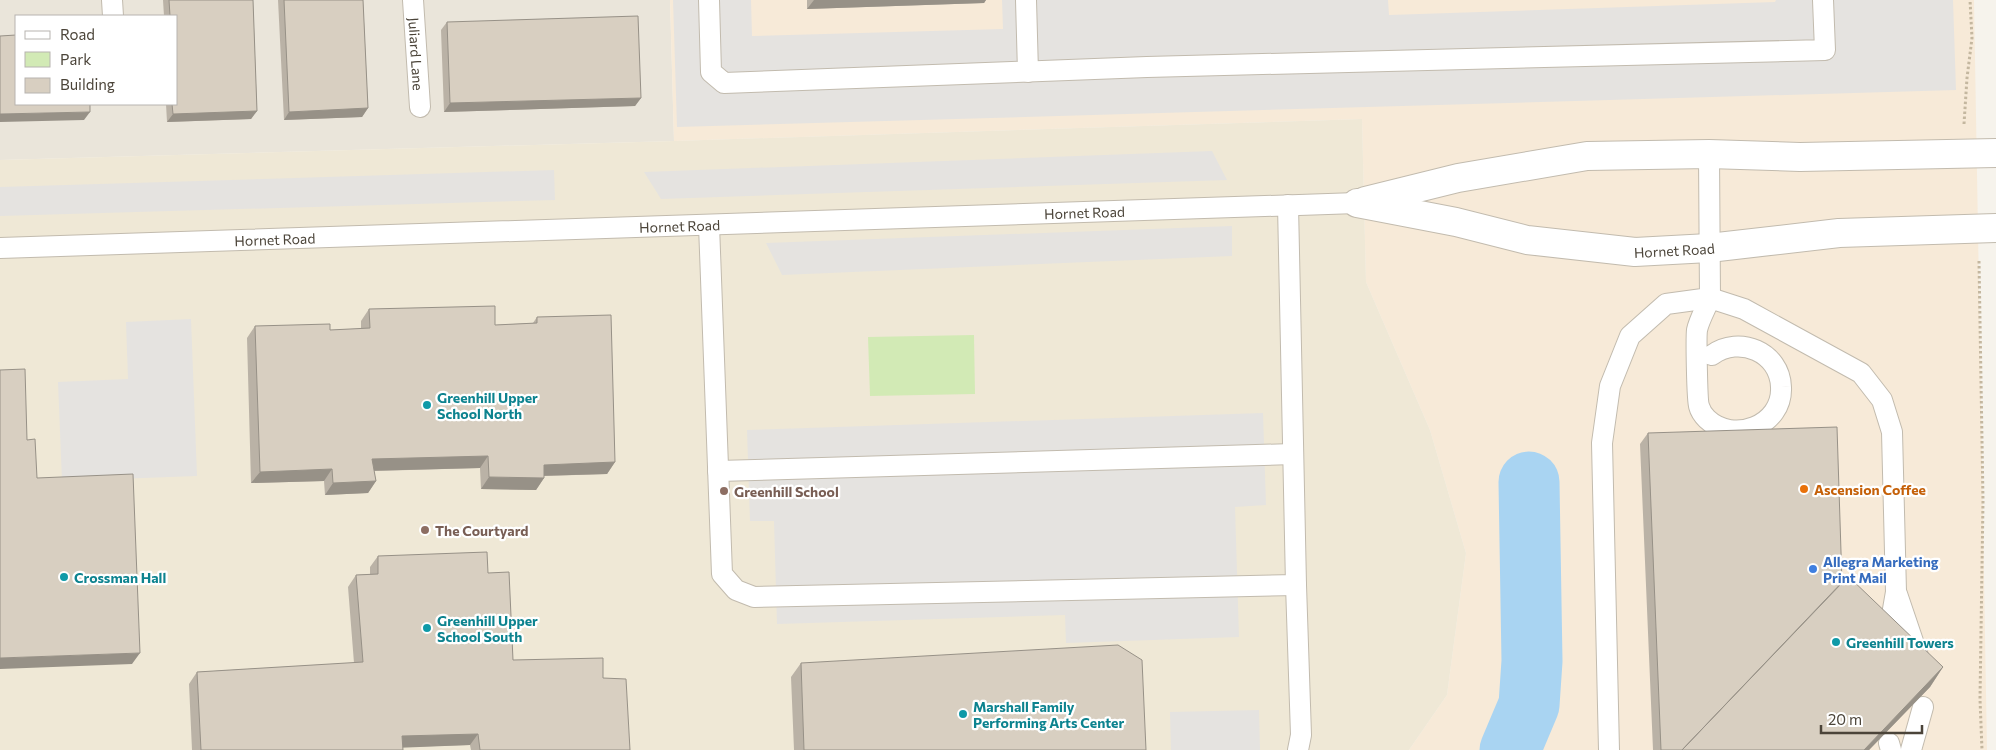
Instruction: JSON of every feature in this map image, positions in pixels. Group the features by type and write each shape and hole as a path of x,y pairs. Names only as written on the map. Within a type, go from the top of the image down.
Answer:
{"street":[{"name":"Hornet Road","path":"1357,203 1458,178 1587,156 1709,154 1800,157 1996,153"},
{"name":"Hornet Road","path":"1357,203 1456,222 1527,240 1635,252 1709,248 1839,234 1996,228"}],"lane":[{"path":"112,0 113,15"},
{"name":"Juliard Lane","path":"413,0 420,107"},
{"path":"709,0 711,72 724,83 1147,67 1825,50 1823,0"},
{"path":"1026,0 1028,72"},
{"path":"1709,154 1710,298 1697,330 1699,406 1707,418 1719,427 1733,431 1748,430 1761,425 1772,415 1779,402 1781,388 1778,373 1771,361 1760,352 1746,346 1731,346 1712,355"},
{"name":"Hornet Road","path":"1,250 1357,203"},
{"path":"1288,205 1301,735 1298,750"},
{"path":"709,225 722,574 736,590 754,597 1296,585"},
{"path":"1610,750 1602,443 1610,386 1630,336 1666,304 1710,298 1744,308 1861,373 1882,400 1892,432 1896,592 1887,646"},
{"path":"718,471 1293,454"},
{"path":"1896,592 1923,676"},
{"path":"1911,750 1923,707"}],"path":[{"path":"1964,127 1972,38 1970,0"},
{"path":"1979,259 1983,501 1980,698 1982,750"}],"shaded area":[{"path":"0,0 670,0 674,141 0,160"},
{"path":"670,0 1974,0 1987,750 1409,750 1447,695 1466,553 1430,430 1366,282 1362,119 674,141"},
{"path":"673,0 751,0 752,36 1003,29 1002,0 1388,0 1389,15 1775,2 1776,0 1953,0 1956,90 677,127"},
{"name":"Greenhill School","path":"1362,119 1366,282 1430,430 1466,553 1447,695 1409,750 0,750 0,160"},
{"path":"1212,151 1227,180 661,199 644,172"},
{"path":"554,170 555,200 0,216 0,187"},
{"path":"1232,226 1232,256 782,275 766,243"},
{"path":"191,319 197,476 62,481 58,382 128,379 126,322"},
{"path":"1263,413 1266,505 1235,507 1239,637 1066,643 1065,615 777,624 774,521 750,521 747,430"},
{"path":"1259,710 1260,750 1171,750 1170,712"}],"green space":[{"path":"974,335 975,394 870,396 868,337"}],"building":[{"path":"169,0 253,0 257,111 173,114 172,105 178,105 178,15 170,15"},
{"path":"284,0 363,0 368,108 289,112"},
{"path":"638,16 641,98 450,103 447,22"},
{"path":"15,35 15,105 90,105 90,112 0,114 0,36"},
{"name":"Greenhill Upper School North","path":"495,306 495,325 537,323 537,317 611,315 615,462 544,465 544,478 489,477 488,456 372,459 376,481 333,483 332,469 260,472 255,326 330,324 330,330 370,328 369,309"},
{"name":"Crossman Hall","path":"25,369 27,440 35,439 37,478 133,474 140,653 0,658 0,370"},
{"path":"1837,427 1842,583 1682,750 1661,750 1648,433"},
{"name":"Greenhill Upper School South","path":"487,552 488,573 509,572 513,660 603,658 603,678 626,679 630,750 480,750 478,734 402,736 403,750 201,750 197,672 363,662 356,575 378,574 378,556"},
{"name":"Greenhill Towers","path":"1848,576 1943,667 1864,750 1682,750"},
{"name":"Marshall Family Performing Arts Center","path":"1118,645 1142,660 1146,750 804,750 801,663"}],"waterway":[{"path":"1510,750 1529,705 1532,661 1529,482"}],"place":[{"name":"Greenhill Upper School North","path":"427,405"},
{"name":"Ascension Coffee","path":"1804,489"},
{"name":"Greenhill School","path":"724,491"},
{"name":"The Courtyard","path":"425,530"},
{"name":"Allegra Marketing Print Mail","path":"1813,569"},
{"name":"Crossman Hall","path":"64,577"},
{"name":"Greenhill Upper School South","path":"427,628"},
{"name":"Greenhill Towers","path":"1836,642"},
{"name":"Marshall Family Performing Arts Center","path":"963,714"}]}
